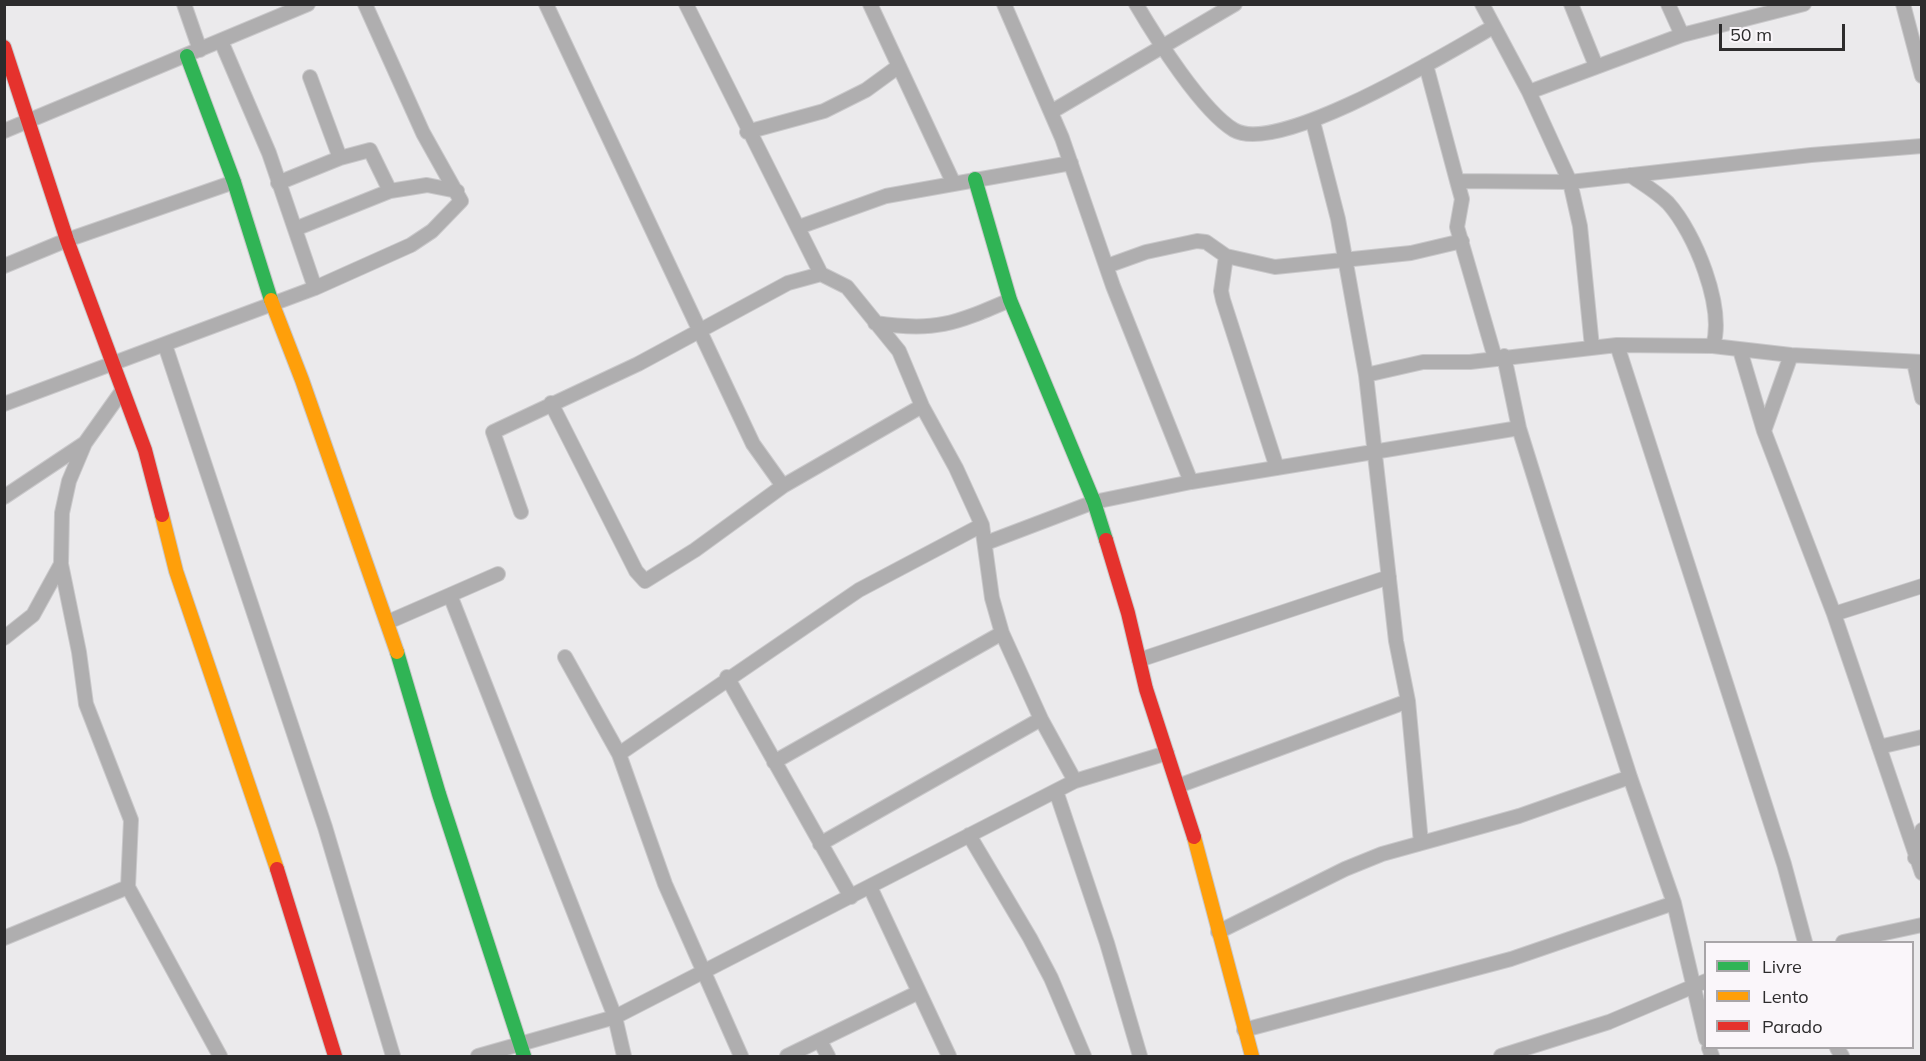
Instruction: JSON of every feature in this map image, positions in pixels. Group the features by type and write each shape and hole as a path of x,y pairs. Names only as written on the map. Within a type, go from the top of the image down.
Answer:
{"street":[{"path":"184,4 194,53 272,304 302,380 372,584 388,622 439,794 523,1050"},
{"path":"4,131 308,4"},
{"path":"4,404 315,288 411,245 432,231 461,201 423,133 365,4"},
{"path":"546,4 753,444 783,486"},
{"path":"686,4 747,132 799,227 821,274 847,287 898,351 922,406 982,525 992,598 1002,633 1041,719 1075,781"},
{"path":"870,4 953,183"},
{"path":"1004,4 1051,112 1107,266 1191,483"},
{"path":"1136,4 1161,48 1214,112 1236,131 1252,134 1289,130 1313,122 1426,65 1493,27"},
{"path":"1051,112 1234,4"},
{"path":"1482,4 1528,92 1570,182 1580,226 1593,347"},
{"path":"1571,4 1596,66"},
{"path":"1668,4 1682,35"},
{"path":"1528,92 1682,35 1781,7 1804,4"},
{"path":"1903,4 1917,36 1922,76"},
{"path":"221,41 269,153 315,288"},
{"path":"4,46 111,363 146,450 176,571 263,824 335,1056"},
{"path":"1426,65 1462,199 1457,227 1500,357 1519,428 1630,777 1699,983 1704,1023"},
{"path":"747,132 824,111 866,90 899,66"},
{"path":"310,77 340,158"},
{"path":"1313,122 1338,219 1366,375 1396,641 1408,701 1421,843"},
{"path":"1457,181 1570,182 1922,146"},
{"path":"278,183 340,158 370,150 390,191"},
{"path":"799,227 868,200 975,179 1071,164"},
{"path":"1630,175 1669,204 1694,246 1705,273 1716,317 1713,346"},
{"path":"975,179 1010,300 1094,502 1128,613 1139,660 1199,854 1252,1056"},
{"path":"4,266 68,240 234,182"},
{"path":"295,229 390,191 427,185 457,191"},
{"path":"1107,266 1146,252 1197,242 1206,242 1226,256 1275,267 1344,258 1412,253 1462,241"},
{"path":"1226,256 1221,291 1223,300 1277,468"},
{"path":"521,512 493,432 638,364 788,283 821,274"},
{"path":"874,323 911,328 954,323 1010,300"},
{"path":"165,345 325,827 393,1056"},
{"path":"1617,345 1784,864 1805,941"},
{"path":"1366,375 1423,362 1470,362 1593,347 1713,346 1791,355 1918,362 1922,398"},
{"path":"1740,350 1764,431 1834,614 1915,859 1922,873"},
{"path":"1764,431 1791,355"},
{"path":"122,391 85,443 69,481 62,513 61,564 79,652 86,704 131,820 128,887 220,1056"},
{"path":"551,403 636,571 645,581 694,550 783,486 922,406"},
{"path":"986,543 1094,502 1374,451 1519,428"},
{"path":"4,497 85,443"},
{"path":"619,754 727,677 859,590 982,525"},
{"path":"4,638 33,615 61,564"},
{"path":"388,622 498,574"},
{"path":"1139,660 1389,577"},
{"path":"1834,614 1922,586"},
{"path":"450,595 615,1017 624,1056"},
{"path":"774,762 1002,633"},
{"path":"565,657 619,754 661,873 703,974 741,1056"},
{"path":"727,677 851,897"},
{"path":"1178,786 1408,701"},
{"path":"820,844 1041,719"},
{"path":"1879,747 1922,737"},
{"path":"478,1056 523,1050 615,1017 703,974 1075,781 1167,753"},
{"path":"1218,932 1345,869 1382,854 1519,816 1630,777"},
{"path":"1056,791 1107,943 1140,1056"},
{"path":"1915,859 1922,830"},
{"path":"969,836 1030,938 1084,1056"},
{"path":"4,938 128,887"},
{"path":"870,887 949,1056"},
{"path":"1244,1030 1511,959 1674,903"},
{"path":"1847,941 1921,922"},
{"path":"1501,1056 1609,1022 1699,983"},
{"path":"787,1056 919,992"},
{"path":"820,1041 828,1056"}],"traffic: fast":[{"path":"187,56 234,182 271,300"},
{"path":"975,179 1010,300 1094,502 1106,540"},
{"path":"397,652 439,794 524,1056"}],"traffic: slow":[{"path":"271,300 302,380 397,652"},
{"path":"162,515 176,571 277,869"},
{"path":"1194,837 1252,1056"}],"traffic: jam":[{"path":"4,47 67,240 145,450 162,515"},
{"path":"1106,540 1128,613 1146,689 1194,837"},
{"path":"277,869 335,1056"}]}
